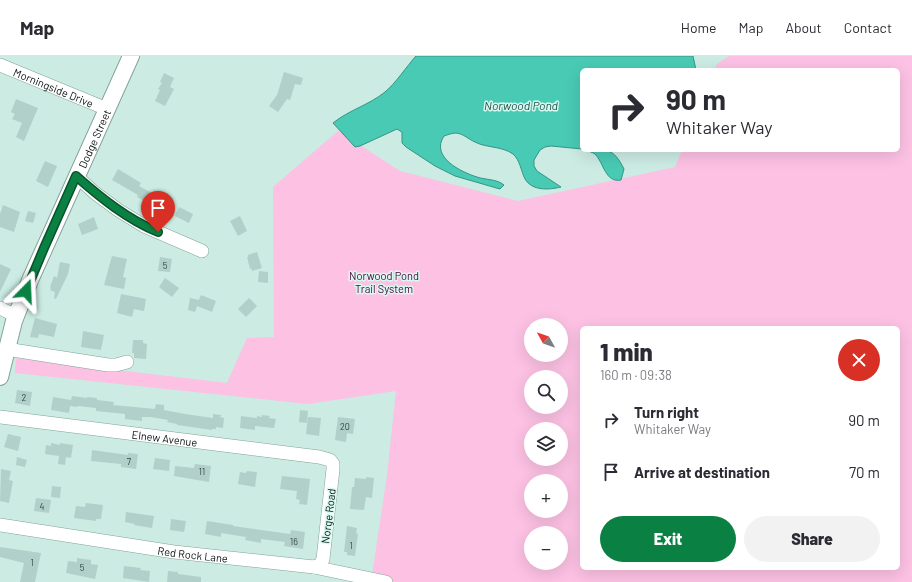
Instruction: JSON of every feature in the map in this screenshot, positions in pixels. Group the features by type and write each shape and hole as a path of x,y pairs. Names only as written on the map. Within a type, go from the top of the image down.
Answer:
{"main road":[{"name":"Dodge Street","path":"0,377 6,349 16,316 44,248 130,56"}],"street":[{"name":"Morningside Drive","path":"0,65 107,109"},
{"path":"76,176 101,197 144,226 202,251"},
{"path":"0,308 16,316"},
{"path":"6,349 108,365 116,365 127,362"},
{"name":"Elnew Avenue","path":"0,417 319,457 330,460"},
{"name":"Norge Road","path":"314,568 320,564 323,559 332,480 332,464 330,460"},
{"name":"Red Rock Lane","path":"0,525 174,552 314,568 386,582"}],"green space":[{"name":"Norwood Pond Trail System","path":"729,56 912,56 912,582 371,582 387,475 396,391 308,404 15,373 16,358 227,383 247,338 274,337 273,187 338,131 400,171 518,201 675,167 681,152 900,152 900,68 715,68 717,64"}],"water":[{"name":"Norwood Pond","path":"416,56 693,56 696,68 580,68 580,149 551,146 545,147 540,150 534,160 534,166 537,171 561,187 551,189 536,188 528,183 519,162 509,151 479,144 464,135 456,133 444,136 441,144 441,151 444,157 456,167 470,175 501,183 504,185 500,189 455,176 435,166 406,147 402,143 402,132 397,129 355,147 333,123 346,114 379,97 397,80"},
{"path":"591,152 613,153 624,169 621,180 611,178 605,172 595,154"}],"building":[{"path":"284,72 303,78 301,85 295,84 290,100 287,99 278,112 269,106 277,95"},
{"path":"164,73 174,78 170,87 174,89 165,106 155,101 160,90 158,89 162,83 160,82"},
{"path":"16,99 38,108 24,141 16,137 22,123 12,119 15,114 11,112"},
{"path":"45,161 57,166 48,187 36,181"},
{"path":"118,169 141,183 139,186 165,200 160,209 137,197 138,195 112,180"},
{"path":"3,205 20,212 14,232 0,227 0,214"},
{"path":"179,207 193,214 189,223 175,216"},
{"path":"28,211 36,213 33,223 25,221"},
{"path":"240,216 247,231 238,236 230,221"},
{"path":"94,217 98,229 82,235 78,224"},
{"path":"257,252 262,268 252,271 251,268 250,269 247,257 248,255"},
{"path":"112,256 127,259 123,277 126,278 124,289 104,285"},
{"path":"160,257 172,259 170,272 158,271"},
{"path":"60,262 70,264 68,274 56,299 54,298 55,292 50,290 50,287 54,276 57,278"},
{"path":"0,264 11,269 0,292"},
{"path":"259,271 268,272 268,283 258,282"},
{"path":"165,278 179,288 172,297 159,287"},
{"path":"121,294 146,299 144,311 134,309 132,317 117,313"},
{"path":"201,295 216,301 212,312 197,306 195,312 188,310 190,298 199,300"},
{"path":"249,298 257,306 246,317 238,309"},
{"path":"35,318 57,324 54,337 39,334 38,338 30,337"},
{"path":"83,331 104,335 101,350 81,347"},
{"path":"133,340 143,340 143,343 147,344 146,359 134,358 134,353 132,353"},
{"path":"17,390 32,392 30,406 15,403"},
{"path":"72,396 97,398 97,400 114,402 113,405 155,409 156,404 164,405 164,410 213,418 213,414 221,415 220,417 224,418 223,428 216,427 216,429 212,430 177,425 167,422 168,420 151,417 142,417 142,421 125,419 125,414 96,411 96,408 78,406 70,406 69,413 51,410 53,397 71,400"},
{"path":"300,410 308,411 307,423 299,422"},
{"path":"262,415 270,416 269,418 276,419 274,428 255,426 255,430 240,428 241,416 257,418 257,416 262,417"},
{"path":"308,417 321,418 319,436 306,434"},
{"path":"338,417 355,419 353,434 347,433 346,442 335,440"},
{"path":"8,434 21,437 18,451 4,447"},
{"path":"51,443 73,445 71,458 66,457 65,465 58,464 59,456 45,454 46,445 51,446"},
{"path":"92,450 128,455 128,453 138,454 136,469 121,467 121,464 91,461"},
{"path":"17,457 27,460 25,467 16,465"},
{"path":"155,458 170,460 169,471 153,469"},
{"path":"195,464 211,466 209,482 174,476 175,466 194,468"},
{"path":"1,469 11,471 9,480 13,481 9,503 0,501"},
{"path":"247,471 257,472 255,487 238,484 240,472 246,473"},
{"path":"282,476 310,479 307,505 299,504 300,500 296,499 297,491 280,489"},
{"path":"366,477 374,478 372,498 366,497 364,510 350,509 352,487 354,487 355,478 366,479"},
{"path":"52,486 61,487 60,498 51,497"},
{"path":"36,498 51,500 49,513 34,511"},
{"path":"86,503 103,505 101,519 96,519 96,521 74,518 76,506 85,507"},
{"path":"126,512 154,516 152,528 125,522"},
{"path":"171,519 186,521 184,532 170,530"},
{"path":"207,521 290,534 291,530 305,532 303,549 284,546 285,542 261,539 261,543 245,540 246,537 221,533 221,537 205,534"},
{"path":"347,526 357,528 356,533 358,534 355,556 347,555 347,552 344,552"},
{"path":"0,547 41,553 35,582 20,582 24,563 0,557"},
{"path":"77,558 91,560 91,564 98,565 95,579 66,573 68,561 77,562"},
{"path":"124,566 141,568 140,570 150,571 149,582 123,578"},
{"path":"168,571 201,577 201,582 167,582"}],"route":[{"path":"26,291 76,176 95,193 118,210 144,226 158,232"}]}
